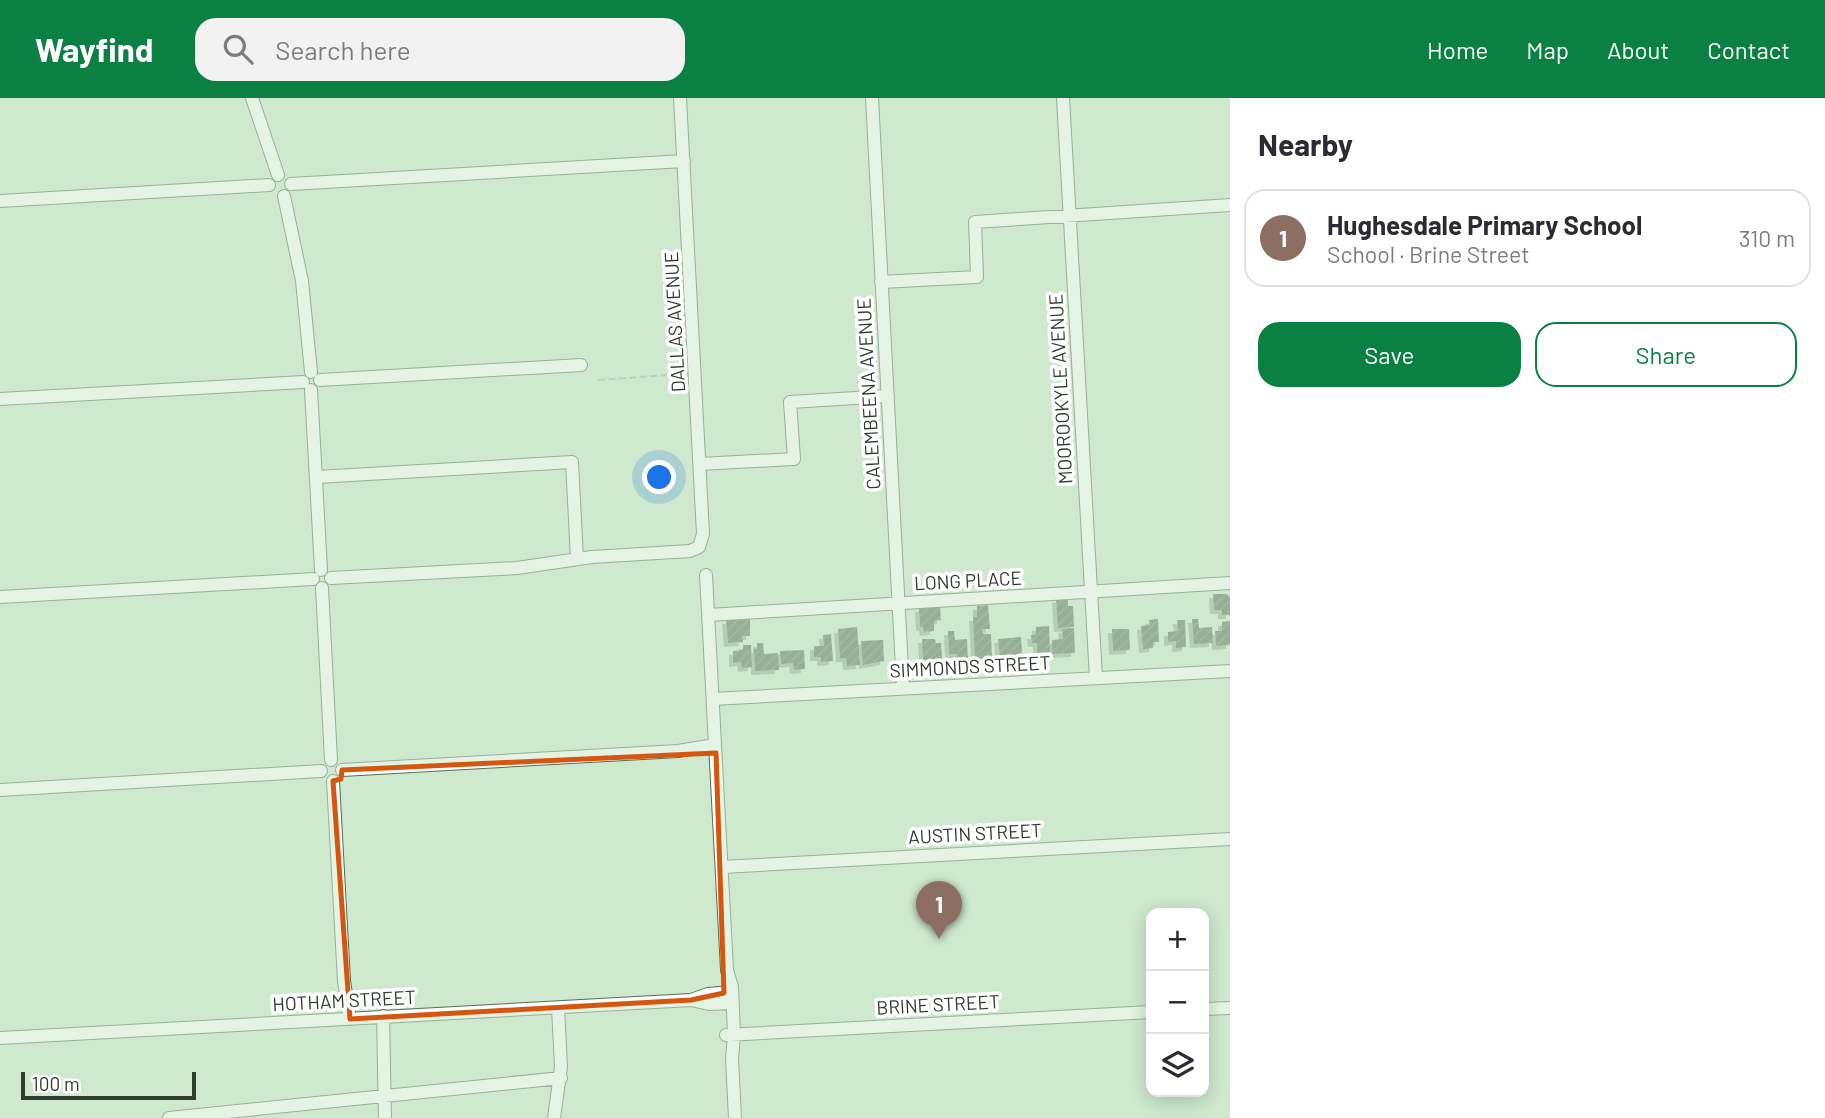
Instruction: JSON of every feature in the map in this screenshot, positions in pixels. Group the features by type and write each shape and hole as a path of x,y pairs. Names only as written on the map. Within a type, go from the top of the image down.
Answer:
{"street":[{"path":"252,98 273,180 274,194 287,190 684,161"},
{"name":"DALLAS AVENUE","path":"577,559 690,551 701,543 700,464 680,98"},
{"name":"CALEMBEENA AVENUE","path":"872,98 903,688"},
{"name":"MOOROOKYLE AVENUE","path":"1063,98 1096,678"},
{"path":"0,201 288,178 287,190 302,281 311,381 331,760"},
{"path":"881,282 977,277 975,222 1230,205"},
{"path":"0,399 581,365"},
{"path":"700,464 794,459 790,402 888,396"},
{"path":"0,597 517,568 577,559 572,462 317,477"},
{"path":"706,575 735,1118"},
{"name":"LONG PLACE","path":"709,615 1230,583"},
{"name":"SIMMONDS STREET","path":"713,699 1230,671"},
{"path":"342,770 716,749"},
{"path":"331,760 340,764 342,770 333,781 326,780 321,771 325,762 331,760"},
{"path":"0,790 321,771"},
{"path":"333,781 346,1019"},
{"name":"AUSTIN STREET","path":"722,867 1230,839"},
{"name":"HOTHAM STREET","path":"0,1038 728,998"},
{"path":"554,1118 561,1078 558,1007"},
{"path":"1209,1009 1230,1007"},
{"name":"BRINE STREET","path":"730,1035 1146,1012"},
{"path":"380,1016 385,1118"},
{"path":"169,1118 217,1116 561,1078"}],"path":[{"path":"598,380 683,374"}],"highlighted area":[{"path":"716,753 724,993 691,1000 350,1019 333,781 341,779 342,770"}],"building":[{"path":"1213,594 1227,594 1230,598 1230,615 1222,615 1222,610 1214,610"},
{"path":"1068,598 1068,606 1073,606 1074,627 1058,628 1056,599"},
{"path":"988,605 990,629 982,629 983,634 991,634 992,658 975,659 973,617 977,617 977,606"},
{"path":"940,607 941,620 934,621 934,631 924,632 923,627 920,627 919,608"},
{"path":"750,619 750,636 742,636 743,642 728,643 726,620"},
{"path":"1158,619 1159,642 1153,642 1153,648 1143,649 1141,626 1150,625 1149,620"},
{"path":"1192,619 1198,619 1199,628 1212,627 1213,643 1194,644"},
{"path":"1177,620 1185,620 1186,647 1176,648 1176,641 1168,642 1168,632 1178,631"},
{"path":"1230,621 1230,645 1216,646 1215,631 1222,631 1222,622"},
{"path":"1049,626 1050,652 1037,653 1037,643 1032,643 1031,635 1036,635 1036,627"},
{"path":"857,627 860,665 847,666 846,658 840,658 838,629"},
{"path":"1074,628 1075,653 1052,654 1052,640 1063,639 1062,629"},
{"path":"1112,629 1129,629 1130,650 1113,651"},
{"path":"948,631 954,631 955,640 967,639 968,660 957,661 957,654 949,654"},
{"path":"831,634 833,661 821,662 821,657 814,657 814,646 824,646 823,635"},
{"path":"1021,637 1022,653 1000,658 998,639"},
{"path":"922,639 935,639 936,643 941,643 942,659 923,660"},
{"path":"883,640 884,661 863,665 861,641"},
{"path":"757,643 763,643 764,654 778,653 779,670 755,671 754,649 757,649"},
{"path":"743,645 751,645 752,667 742,668 741,662 733,663 733,651 743,650"},
{"path":"804,650 805,669 794,670 793,663 781,664 780,651"}],"place":[{"name":"Hughesdale Primary School","path":"939,939"}]}
